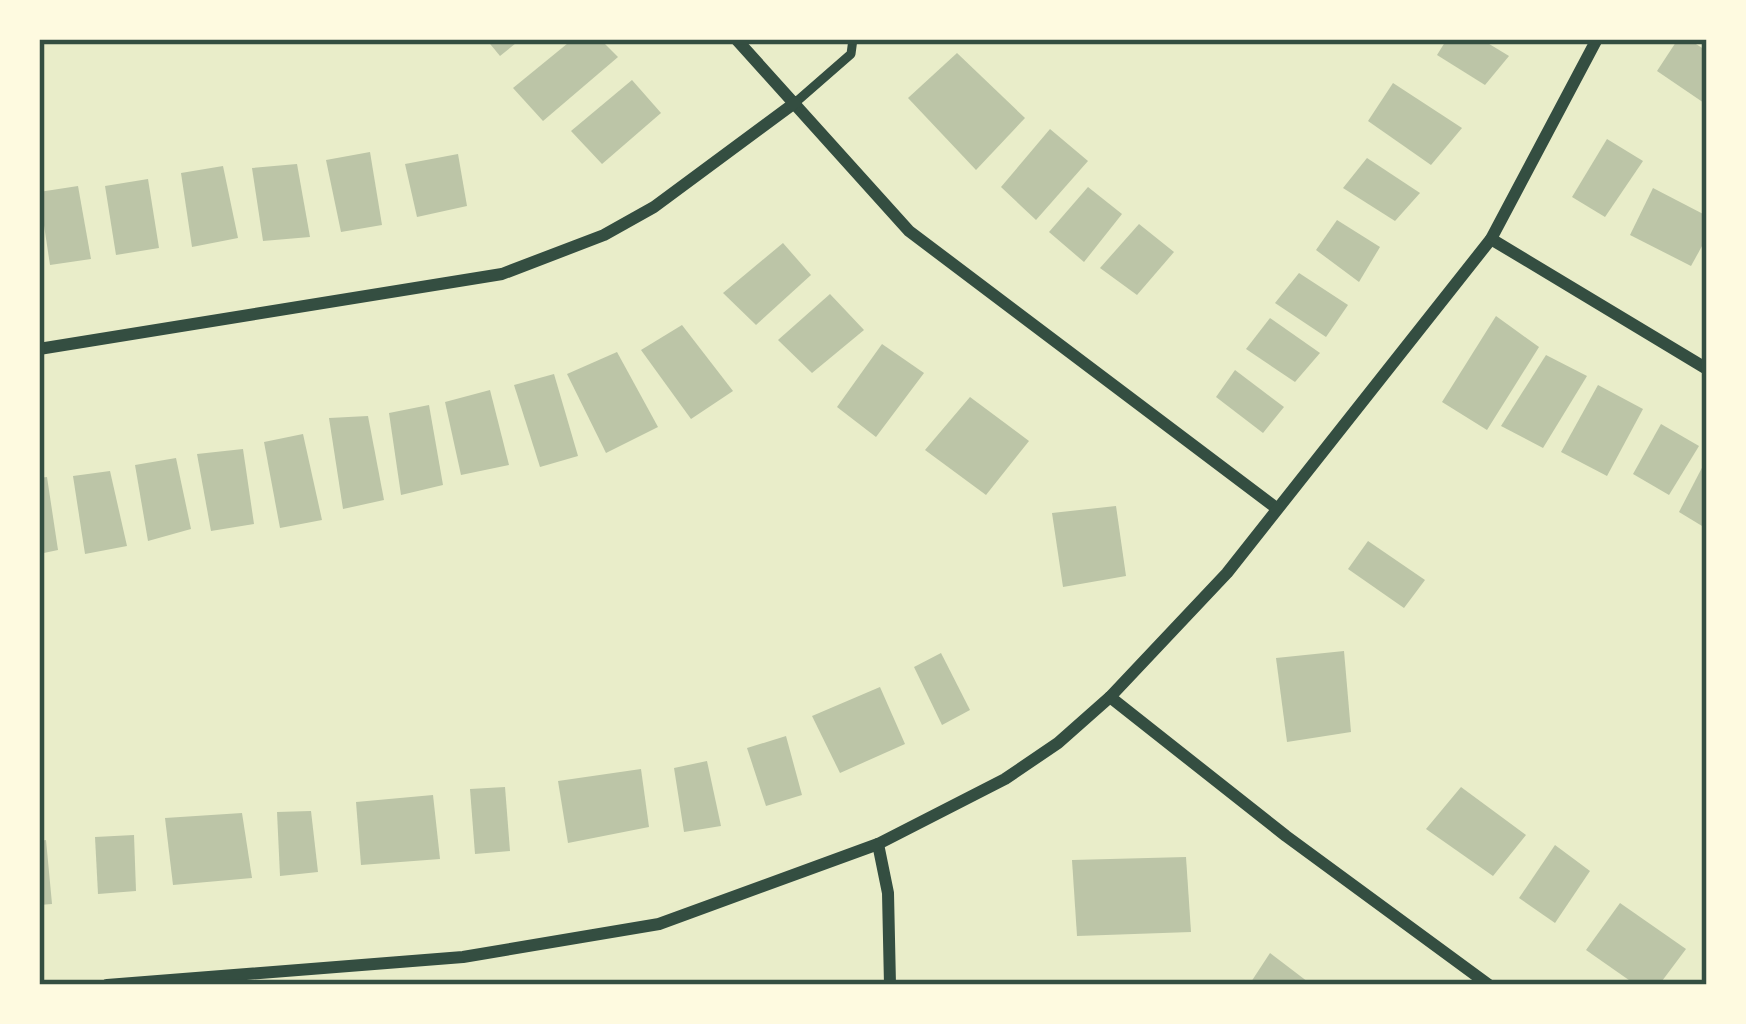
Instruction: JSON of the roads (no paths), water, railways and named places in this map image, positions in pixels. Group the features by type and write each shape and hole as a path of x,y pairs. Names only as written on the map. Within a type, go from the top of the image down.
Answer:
{"street":[{"path":"736,39 909,231 1275,507"},
{"path":"107,985 463,957 659,924 878,844 1005,779 1110,697 1227,573 1491,239 1597,39"},
{"path":"39,349 502,274 604,235 654,208 796,101"},
{"path":"1491,239 1707,369"},
{"path":"1110,697 1286,836 1490,985"},
{"path":"878,844 889,909 890,985"}],"lane":[{"path":"796,101 851,54 853,39"}]}
